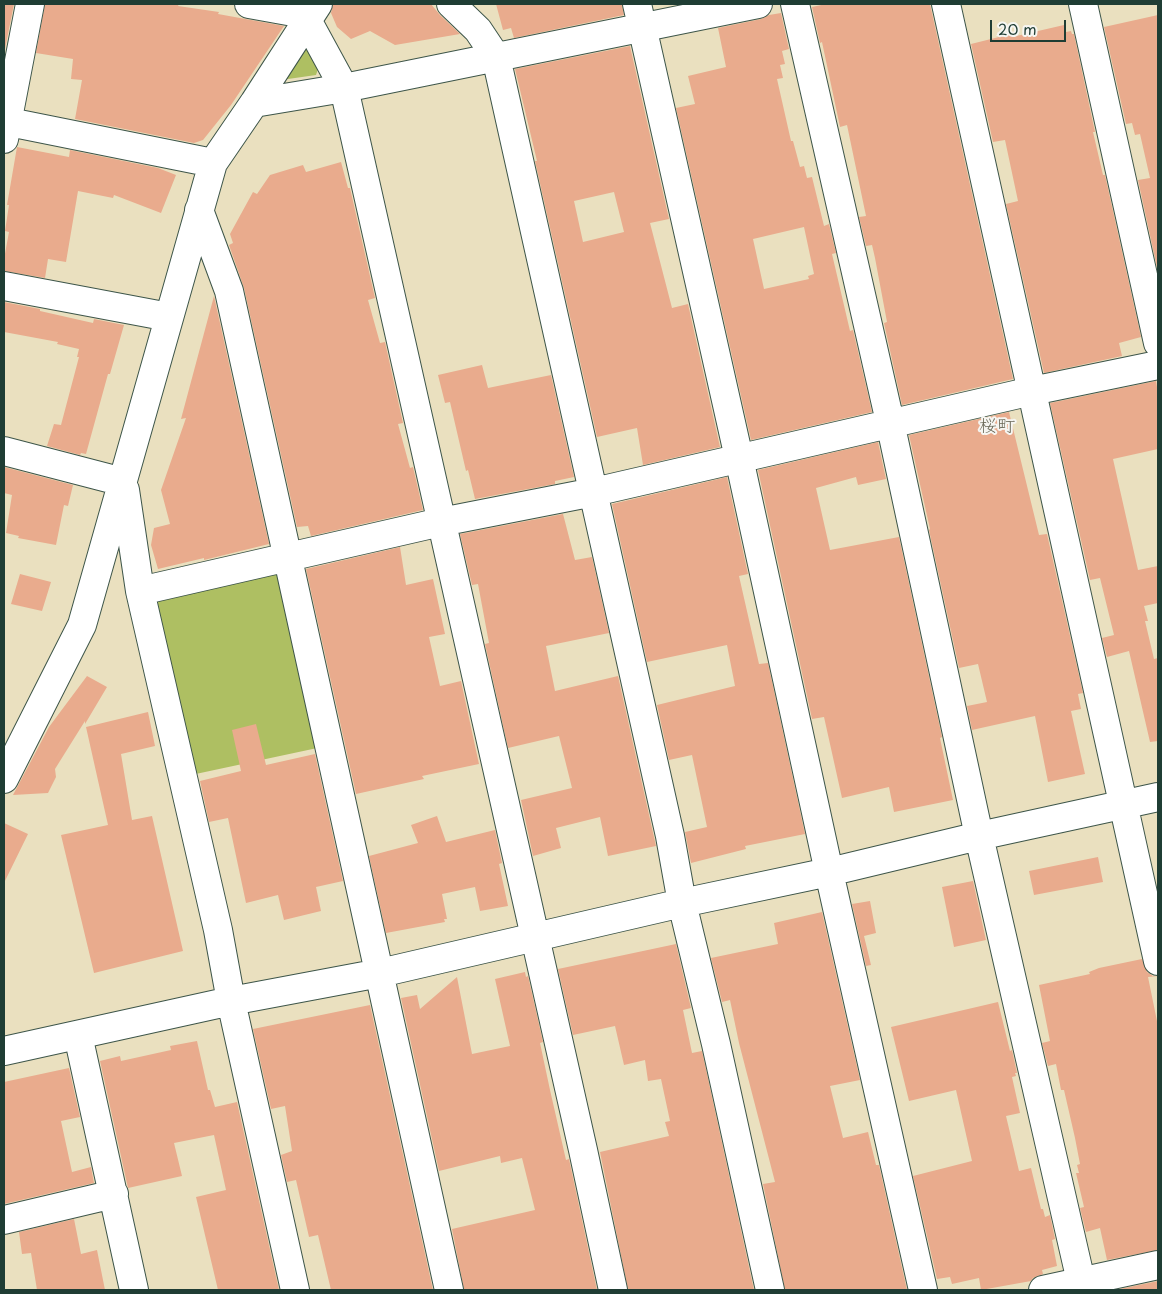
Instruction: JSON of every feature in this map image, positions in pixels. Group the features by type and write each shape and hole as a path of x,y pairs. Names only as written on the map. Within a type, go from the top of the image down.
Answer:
{"street":[{"path":"30,4 5,127 213,162"},
{"path":"249,4 312,13"},
{"path":"451,4 478,30 496,57 670,836 682,903 716,1044 770,1290"},
{"path":"254,104 496,57 640,15 758,4"},
{"path":"795,4 890,422 979,836 1082,1286"},
{"path":"946,4 1158,961"},
{"path":"1083,4 1158,343"},
{"path":"312,13 344,88 535,937 612,1290"},
{"path":"5,770 82,624 124,482 213,162 254,104 312,13"},
{"path":"640,15 923,1290"},
{"path":"199,210 229,291 449,1290"},
{"path":"4,286 169,317"},
{"path":"140,591 441,522 594,492 890,422 1158,365"},
{"path":"4,452 124,482"},
{"path":"124,482 140,591 216,920 231,1001 296,1290"},
{"path":"4,1051 231,1001 380,973 682,903 829,872 979,836 1158,797"},
{"path":"78,1035 134,1290"},
{"path":"4,1220 114,1194"},
{"path":"1042,1290 1082,1286 1158,1265"}],"green space":[{"path":"305,44 319,66 316,75 281,80"},
{"path":"282,569 322,747 191,775 153,599"}],"building":[{"path":"4,4 14,4 5,49 4,49"},
{"path":"45,4 179,4 178,6 219,12 218,14 284,26 231,105 203,140 194,143 75,119 82,80 71,79 73,59 36,53"},
{"path":"333,4 431,4 460,34 395,45 370,31 351,39 337,27 331,13"},
{"path":"496,4 622,4 624,15 514,38 511,28 503,30"},
{"path":"826,4 930,4 1013,379 902,405 884,323 887,322 875,258 872,245 866,246 859,217 866,216 847,125 840,127 822,42 820,43 812,7"},
{"path":"781,13 789,49 782,51 785,64 780,65 783,78 777,79 791,141 793,141 800,167 804,166 807,178 812,177 824,226 829,224 836,253 832,254 850,331 853,330 872,412 751,440 676,108 695,104 688,76 726,67 718,28 761,19 769,15","holes":["804,227 814,274 808,276 809,279 764,289 753,239"]},
{"path":"1158,15 1158,272 1138,180 1150,178 1140,134 1135,135 1132,123 1126,124 1104,27"},
{"path":"1064,25 1066,32 1071,31 1074,34 1095,132 1093,132 1103,175 1105,175 1141,337 1119,343 1122,356 1044,373 1006,204 1018,201 1005,140 993,142 971,44 1011,34 1012,37"},
{"path":"630,46 669,219 650,223 672,308 688,304 720,447 643,465 637,428 597,437 515,69","holes":["614,192 624,232 583,242 574,201"]},
{"path":"17,147 69,157 70,150 158,168 176,175 161,213 114,195 113,198 78,191 66,262 48,259 45,278 4,271 4,259 9,232 5,231 9,205 7,205"},
{"path":"341,162 348,188 350,188 375,298 368,300 380,343 385,342 403,423 398,424 410,468 413,467 423,510 311,536 308,526 297,527 244,288 229,245 233,243 230,234 253,192 257,194 270,175 303,165 306,172"},
{"path":"214,296 269,544 158,569 151,545 154,528 170,524 161,490 186,418 181,419"},
{"path":"4,302 93,323 94,319 124,325 110,374 108,374 86,454 81,453 80,455 47,446 54,424 61,425 79,357 77,357 79,349 57,344 58,342 4,332"},
{"path":"482,365 488,388 551,375 574,477 555,481 555,484 475,499 468,470 466,471 450,402 445,403 438,375"},
{"path":"1156,381 1158,393 1158,449 1113,459 1138,570 1158,566 1158,603 1144,606 1148,621 1145,621 1154,659 1158,658 1158,741 1150,742 1129,651 1107,657 1102,638 1114,635 1100,578 1090,580 1050,403"},
{"path":"1009,412 1039,535 1047,534 1083,693 1078,694 1081,709 1071,711 1085,774 1048,782 1035,716 972,730 967,706 987,702 978,664 959,668 909,435"},
{"path":"878,442 886,479 858,485 856,477 816,488 830,550 899,537 942,737 940,738 953,800 894,812 889,787 842,798 824,717 812,719 758,470"},
{"path":"4,467 73,485 68,506 64,505 56,545 18,538 19,536 6,533 12,495 4,493"},
{"path":"727,477 748,574 739,576 759,664 768,663 805,834 745,846 746,849 691,863 685,832 707,827 692,755 669,760 657,705 735,686 727,645 647,662 612,504"},
{"path":"563,514 575,560 592,557 609,633 546,646 555,691 618,676 656,846 608,856 600,817 556,828 561,848 533,856 521,800 572,788 559,736 508,748 485,644 489,643 478,584 472,585 460,534"},
{"path":"400,547 406,585 433,579 445,634 429,637 440,686 461,681 479,764 422,776 424,779 356,794 306,569"},
{"path":"20,574 51,582 42,611 11,604"},
{"path":"87,676 107,687 55,769 56,777 48,793 13,795 49,727"},
{"path":"148,712 155,746 121,754 132,820 152,816 183,951 94,973 61,835 108,825 86,727"},
{"path":"256,724 266,765 315,754 343,881 316,887 321,911 284,920 278,895 246,903 228,818 209,822 200,781 241,771 232,730"},
{"path":"437,816 446,842 495,830 502,863 499,864 508,906 480,911 475,887 442,894 447,919 444,919 445,922 386,933 369,856 418,843 411,825"},
{"path":"4,823 28,834 4,883"},
{"path":"1098,857 1103,882 1034,895 1029,871"},
{"path":"973,881 986,940 954,947 942,887"},
{"path":"870,901 876,933 864,936 871,965 866,966 852,904"},
{"path":"822,912 860,1080 830,1086 843,1138 868,1132 876,1165 879,1165 907,1290 785,1290 763,1184 775,1182 739,1043 730,1000 722,1002 711,958 778,944 774,923"},
{"path":"676,944 691,1008 683,1010 692,1053 702,1051 754,1290 628,1290 600,1152 669,1136 665,1122 670,1121 661,1079 648,1081 645,1060 624,1065 615,1026 573,1035 558,969"},
{"path":"1142,959 1147,972 1153,976 1158,976 1148,977 1158,1026 1158,1250 1107,1260 1100,1228 1086,1232 1080,1208 1084,1207 1076,1173 1079,1173 1077,1165 1080,1164 1064,1090 1061,1090 1056,1064 1048,1066 1042,1043 1050,1041 1039,985 1090,974 1089,972 1099,968"},
{"path":"525,972 526,977 528,976 543,1042 540,1043 550,1090 566,1160 569,1159 597,1290 464,1290 452,1229 535,1210 522,1158 501,1163 500,1156 439,1171 401,998 417,995 420,1009 457,977 472,1054 510,1046 495,979"},
{"path":"998,1002 1017,1073 1015,1073 1016,1076 1012,1077 1020,1113 1006,1116 1019,1171 1031,1168 1041,1209 1043,1209 1045,1217 1050,1215 1055,1239 1052,1240 1057,1266 1042,1270 1043,1274 1033,1278 1031,1281 981,1290 979,1278 952,1284 950,1277 937,1279 913,1176 972,1161 956,1090 909,1101 891,1027"},
{"path":"370,1005 433,1290 331,1290 318,1235 309,1237 296,1180 287,1182 281,1155 292,1151 285,1106 271,1109 253,1029"},
{"path":"197,1041 208,1090 210,1090 215,1107 237,1102 279,1290 218,1290 196,1197 226,1190 214,1135 174,1143 182,1176 128,1188 100,1061 120,1056 121,1061 171,1050 170,1046"},
{"path":"69,1068 80,1117 61,1121 72,1172 91,1167 94,1183 4,1204 4,1082"},
{"path":"74,1219 81,1254 97,1250 105,1290 37,1290 31,1253 22,1254 19,1232"},
{"path":"1158,1281 1158,1290 1115,1290"}],"district":[{"name":"桜町","path":"997,427"}]}
